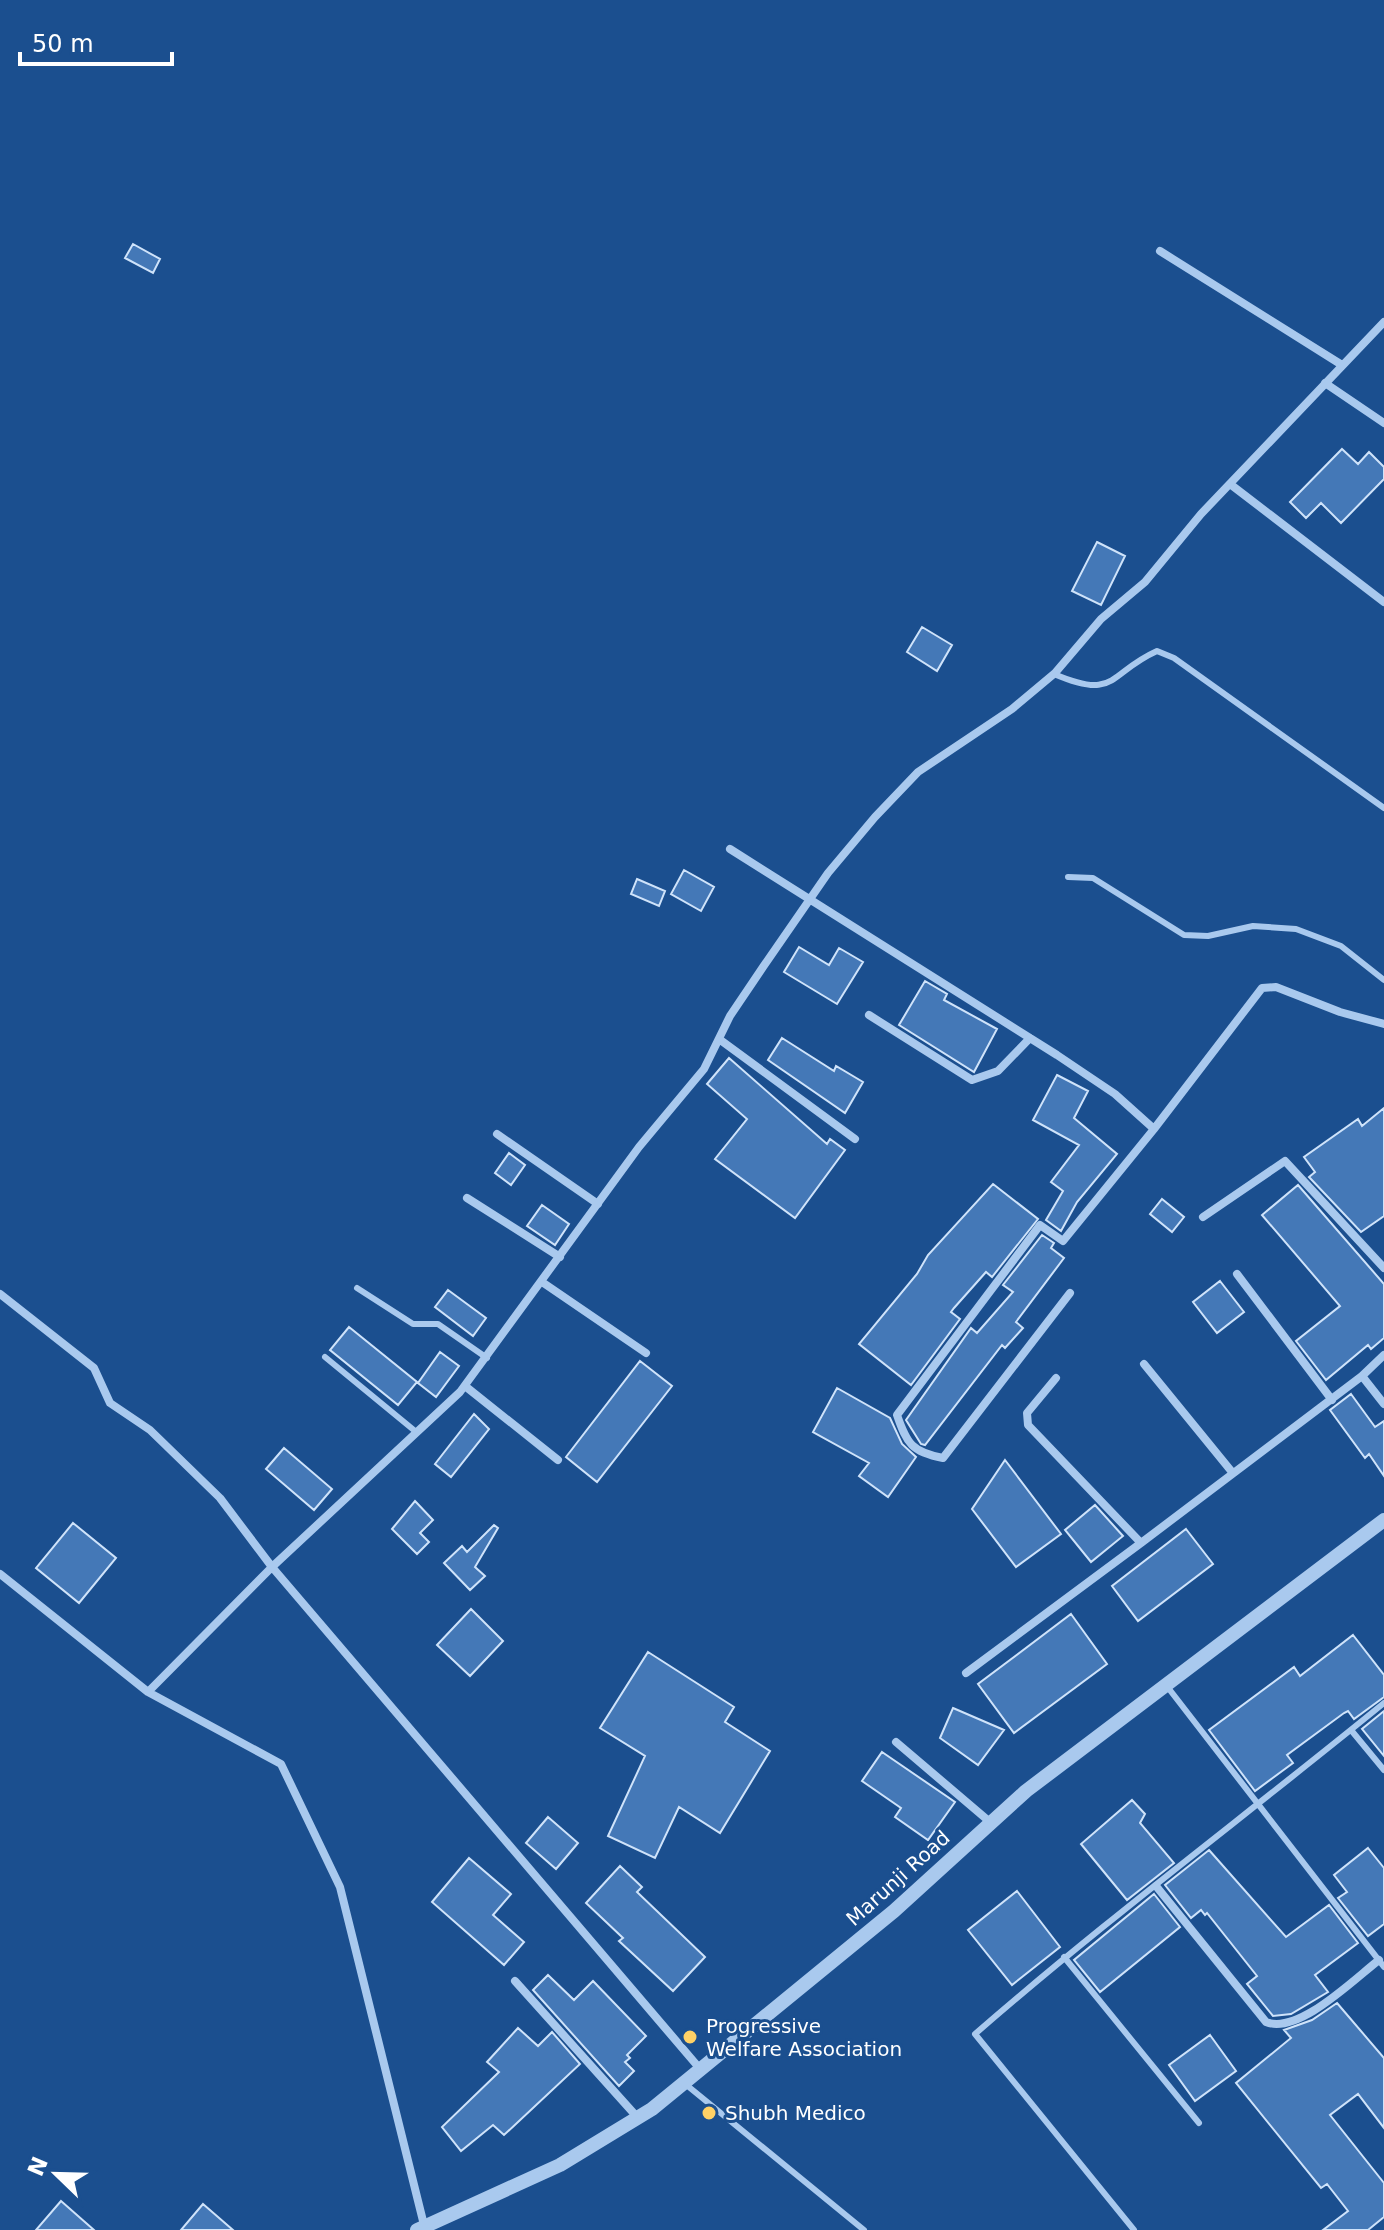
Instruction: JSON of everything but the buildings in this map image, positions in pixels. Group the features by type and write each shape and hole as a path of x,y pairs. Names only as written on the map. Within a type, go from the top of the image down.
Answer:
{"street":[{"path":"1160,251 1342,365"},
{"path":"148,1692 272,1567 465,1386 671,1106 704,1069 738,1004 812,898 875,817 918,772 1012,709 1054,674 1101,619 1145,582 1230,484 1342,365 1380,332 1384,322"},
{"path":"1325,383 1384,423"},
{"path":"1230,484 1384,602"},
{"path":"730,849 812,898 1115,1094 1154,1129"},
{"path":"1070,1293 943,1458 925,1454 906,1442 897,1415 1040,1225 1063,1241 1262,988 1276,987 1340,1012 1384,1024"},
{"path":"869,1015 972,1080 998,1071 1030,1038"},
{"path":"719,1039 855,1139"},
{"path":"497,1134 598,1204"},
{"path":"1203,1217 1285,1161 1384,1268"},
{"path":"467,1198 560,1257"},
{"path":"1237,1274 1332,1400"},
{"path":"542,1282 646,1353"},
{"path":"0,1294 94,1368 110,1403 150,1430 220,1498 272,1567 701,2070"},
{"path":"966,1673 1332,1400 1384,1355"},
{"path":"1144,1364 1232,1472"},
{"path":"1362,1376 1384,1404"},
{"path":"1056,1378 1027,1413 1028,1425 1141,1543"},
{"path":"465,1386 558,1460"},
{"name":"Marunji Road","path":"422,2229 560,2165 638,2119 894,1911 990,1822 1384,1520"},
{"path":"0,1574 148,1692 281,1764 340,1887 422,2229"},
{"path":"896,1742 990,1822"},
{"path":"1156,1886 1266,2022 1276,2026 1296,2023 1381,1964"},
{"path":"515,1981 638,2119"}],"lane":[{"path":"1054,674 1098,687 1115,681 1157,651 1174,658 1384,808"},
{"path":"1068,877 1093,878 1184,935 1208,936 1253,926 1296,929 1341,946 1384,980"},
{"path":"357,1288 413,1324 438,1324 487,1358"},
{"path":"325,1357 415,1431"},
{"path":"1166,1685 1381,1964"},
{"path":"1134,2230 975,2034 1064,1957 1260,1806 1384,1703"},
{"path":"1351,1730 1384,1770"},
{"path":"1064,1957 1199,2123"},
{"path":"684,2083 864,2230"}],"place":[{"name":"Progressive Welfare Association","path":"690,2037"},
{"name":"Shubh Medico","path":"709,2113"}]}
